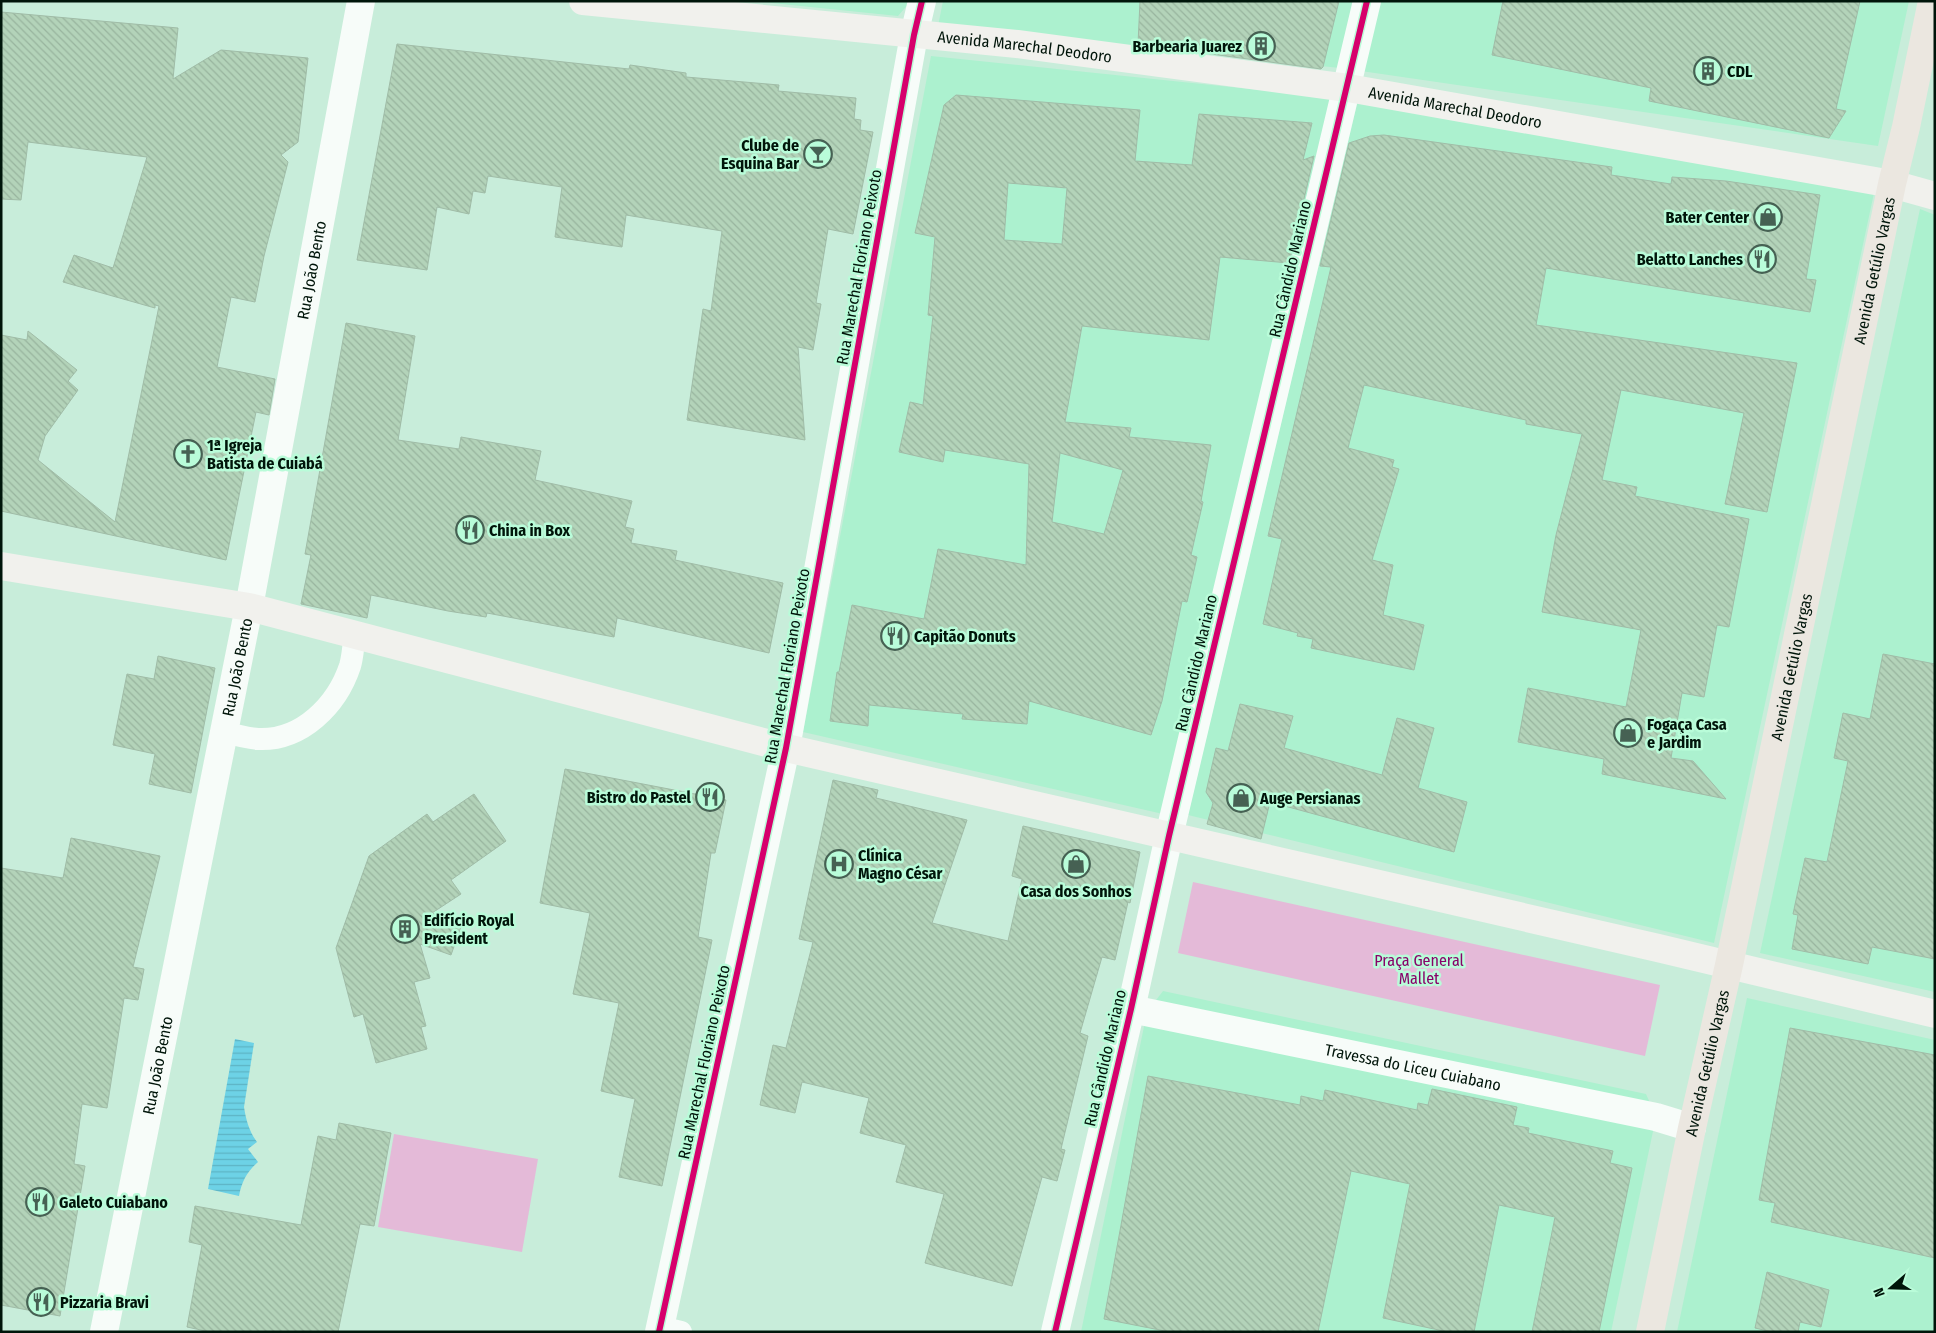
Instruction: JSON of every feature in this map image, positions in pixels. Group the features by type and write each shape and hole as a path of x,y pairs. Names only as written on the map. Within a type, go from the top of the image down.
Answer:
{"main road":[{"name":"Avenida Marechal Deodoro","path":"583,1 1017,44 1348,88 1892,184 1935,196"},
{"name":"Avenida Getúlio Vargas","path":"1650,1332 1932,1"},
{"path":"1,566 249,607 786,748 1935,1014"}],"street":[{"name":"Rua João Bento","path":"104,1332 249,607 361,1"},
{"name":"Rua Marechal Floriano Peixoto","path":"667,1330 786,748 914,35 922,1"},
{"name":"Rua Cândido Mariano","path":"1055,1332 1169,836 1348,88 1367,1"},
{"name":"Travessa do Liceu Cuiabano","path":"1131,1008 1656,1117 1692,1128"}],"lane":[{"path":"224,732 246,738 274,738 304,726 317,718 328,707 345,678 350,664 355,636"}],"shaded area":[{"path":"753,1 911,1 898,16"},
{"path":"943,1 1354,1 1340,68 938,26"},
{"name":"CDL","path":"1378,1 1909,1 1878,146 1361,71"},
{"path":"931,56 1336,98 1163,814 803,732"},
{"path":"1358,100 1874,193 1714,943 1188,815"},
{"path":"1920,209 1935,215 1935,992 1760,953"},
{"path":"1163,991 1646,1094 1656,1117 1611,1332 1081,1332 1147,1012"},
{"path":"1747,998 1935,1040 1935,1332 1677,1332"}],"green space":[{"name":"Praça General Mallet","path":"1193,882 1660,985 1645,1056 1178,953"},
{"path":"394,1134 538,1159 522,1252 378,1227"}],"water":[{"path":"235,1039 254,1043 244,1107 248,1125 257,1142 248,1149 258,1162 246,1177 239,1196 208,1189"}],"building":[{"path":"1140,1 1339,1 1321,69 1138,44"},
{"name":"CDL","path":"1503,1 1860,1 1836,109 1846,111 1829,138 1649,101 1651,88 1492,55"},
{"path":"1,12 178,28 173,79 221,50 308,58 298,142 281,155 288,162 264,256 255,302 231,297 217,367 275,379 269,415 256,412 226,560 1,511 1,335 27,340 28,331 77,370 68,381 78,390 45,436 38,460 115,522 159,306 155,305 155,308 63,282 74,255 113,268 147,157 28,142 21,200 1,199"},
{"path":"397,44 629,69 630,65 686,73 686,77 779,85 778,91 856,98 854,119 861,120 860,130 873,132 853,234 828,229 816,303 821,304 813,350 798,347 805,440 687,420 703,309 711,311 722,231 626,215 622,247 555,237 562,187 488,176 485,193 473,191 469,214 437,207 427,270 357,260"},
{"path":"956,95 1140,110 1135,161 1192,165 1199,114 1312,123 1303,160 1314,156 1289,263 1220,257 1209,340 1082,326 1065,422 1131,428 1129,437 1211,445 1201,501 1203,502 1191,555 1197,557 1187,602 1182,601 1162,701 1151,735 1029,701 1027,724 962,719 963,714 869,705 868,726 830,721 837,672 839,672 852,605 924,619 938,549 1026,565 1029,464 945,450 943,462 899,452 910,402 923,405 933,316 928,315 935,237 915,233 944,105","holes":["1008,183 1067,188 1062,244 1004,240","1060,453 1123,470 1104,534 1052,522"]},
{"path":"1384,135 1612,167 1611,175 1671,184 1672,177 1726,181 1820,195 1806,279 1816,280 1810,312 1546,268 1536,325 1797,363 1767,512 1725,504 1744,413 1621,390 1602,480 1637,487 1635,496 1749,519 1729,627 1717,625 1704,697 1682,693 1671,758 1693,761 1726,799 1602,774 1604,759 1518,742 1528,688 1626,707 1641,630 1542,612 1556,535 1582,434 1526,424 1526,420 1364,385 1348,448 1394,460 1392,467 1399,469 1372,560 1393,565 1383,615 1424,625 1414,670 1311,648 1313,639 1297,636 1298,633 1263,624 1282,539 1268,536 1331,267 1320,266 1349,143 1370,136"},
{"path":"346,323 415,336 398,440 459,449 461,437 541,451 535,480 632,501 625,527 634,529 631,543 677,551 675,560 783,583 769,653 617,618 614,637 487,613 486,617 448,611 371,595 367,618 301,604 311,555 305,554"},
{"path":"1883,654 1935,664 1935,959 1872,947 1868,964 1792,949 1798,915 1793,914 1805,858 1827,862 1848,761 1834,758 1843,713 1870,719"},
{"path":"158,656 215,668 191,793 149,784 155,754 113,745 127,674 154,679"},
{"path":"1240,704 1293,716 1284,748 1382,775 1397,718 1434,728 1418,788 1467,802 1454,852 1270,802 1261,839 1207,824 1213,803 1206,792 1216,748 1228,751"},
{"path":"565,769 726,800 715,853 711,853 698,937 712,940 662,1186 619,1177 635,1099 601,1091 619,1003 573,994 590,913 540,903"},
{"path":"833,780 878,790 876,798 967,820 932,923 1008,941 1022,879 1012,876 1023,826 1140,852 1130,903 1128,902 1115,960 1102,957 1080,1033 1088,1036 1061,1149 1065,1150 1057,1181 1042,1177 1012,1286 925,1263 944,1194 896,1182 906,1145 860,1133 869,1098 802,1082 795,1113 760,1105 773,1045 786,1048 813,942 799,939"},
{"name":"Edifício Royal President","path":"474,794 506,841 451,880 461,894 432,913 462,924 451,955 420,944 430,978 414,982 426,1026 421,1027 427,1049 376,1063 363,1014 354,1017 336,948 369,856 427,814 433,822"},
{"path":"71,838 160,856 133,967 144,969 138,1000 124,998 107,1108 82,1104 74,1164 85,1166 60,1316 1,1305 1,868 63,878"},
{"path":"1790,1028 1935,1055 1935,1258 1771,1222 1775,1203 1759,1200"},
{"path":"1148,1076 1300,1105 1301,1096 1323,1101 1325,1090 1417,1110 1418,1103 1428,1105 1432,1089 1517,1107 1513,1125 1529,1128 1528,1133 1613,1151 1610,1163 1632,1168 1599,1332 1532,1332 1555,1217 1499,1205 1474,1332 1448,1332 1383,1318 1410,1184 1351,1171 1318,1332 1170,1332 1104,1319"},
{"path":"339,1123 391,1133 374,1226 360,1224 338,1332 210,1332 187,1327 202,1245 189,1242 195,1206 301,1225 318,1136 336,1140"},
{"path":"1767,1272 1829,1290 1821,1327 1800,1322 1798,1332 1772,1332 1755,1328"}],"cycle path":[{"path":"659,1332 786,748 914,35 922,1"},
{"path":"1055,1332 1131,1009 1169,836 1367,1"}],"place":[{"name":"Barbearia Juarez","path":"1261,46"},
{"name":"CDL","path":"1708,71"},
{"name":"Clube de Esquina Bar","path":"818,154"},
{"name":"Bater Center","path":"1768,217"},
{"name":"Belatto Lanches","path":"1762,259"},
{"name":"1ª Igreja Batista de Cuiabá","path":"188,454"},
{"name":"China in Box","path":"470,530"},
{"name":"Capitão Donuts","path":"895,636"},
{"name":"Fogaça Casa e Jardim","path":"1628,733"},
{"name":"Bistro do Pastel","path":"710,797"},
{"name":"Auge Persianas","path":"1241,798"},
{"name":"Clínica Magno César","path":"839,864"},
{"name":"Casa dos Sonhos","path":"1076,864"},
{"name":"Edifício Royal President","path":"405,929"},
{"name":"Galeto Cuiabano","path":"40,1202"},
{"name":"Pizzaria Bravi","path":"41,1302"}]}
